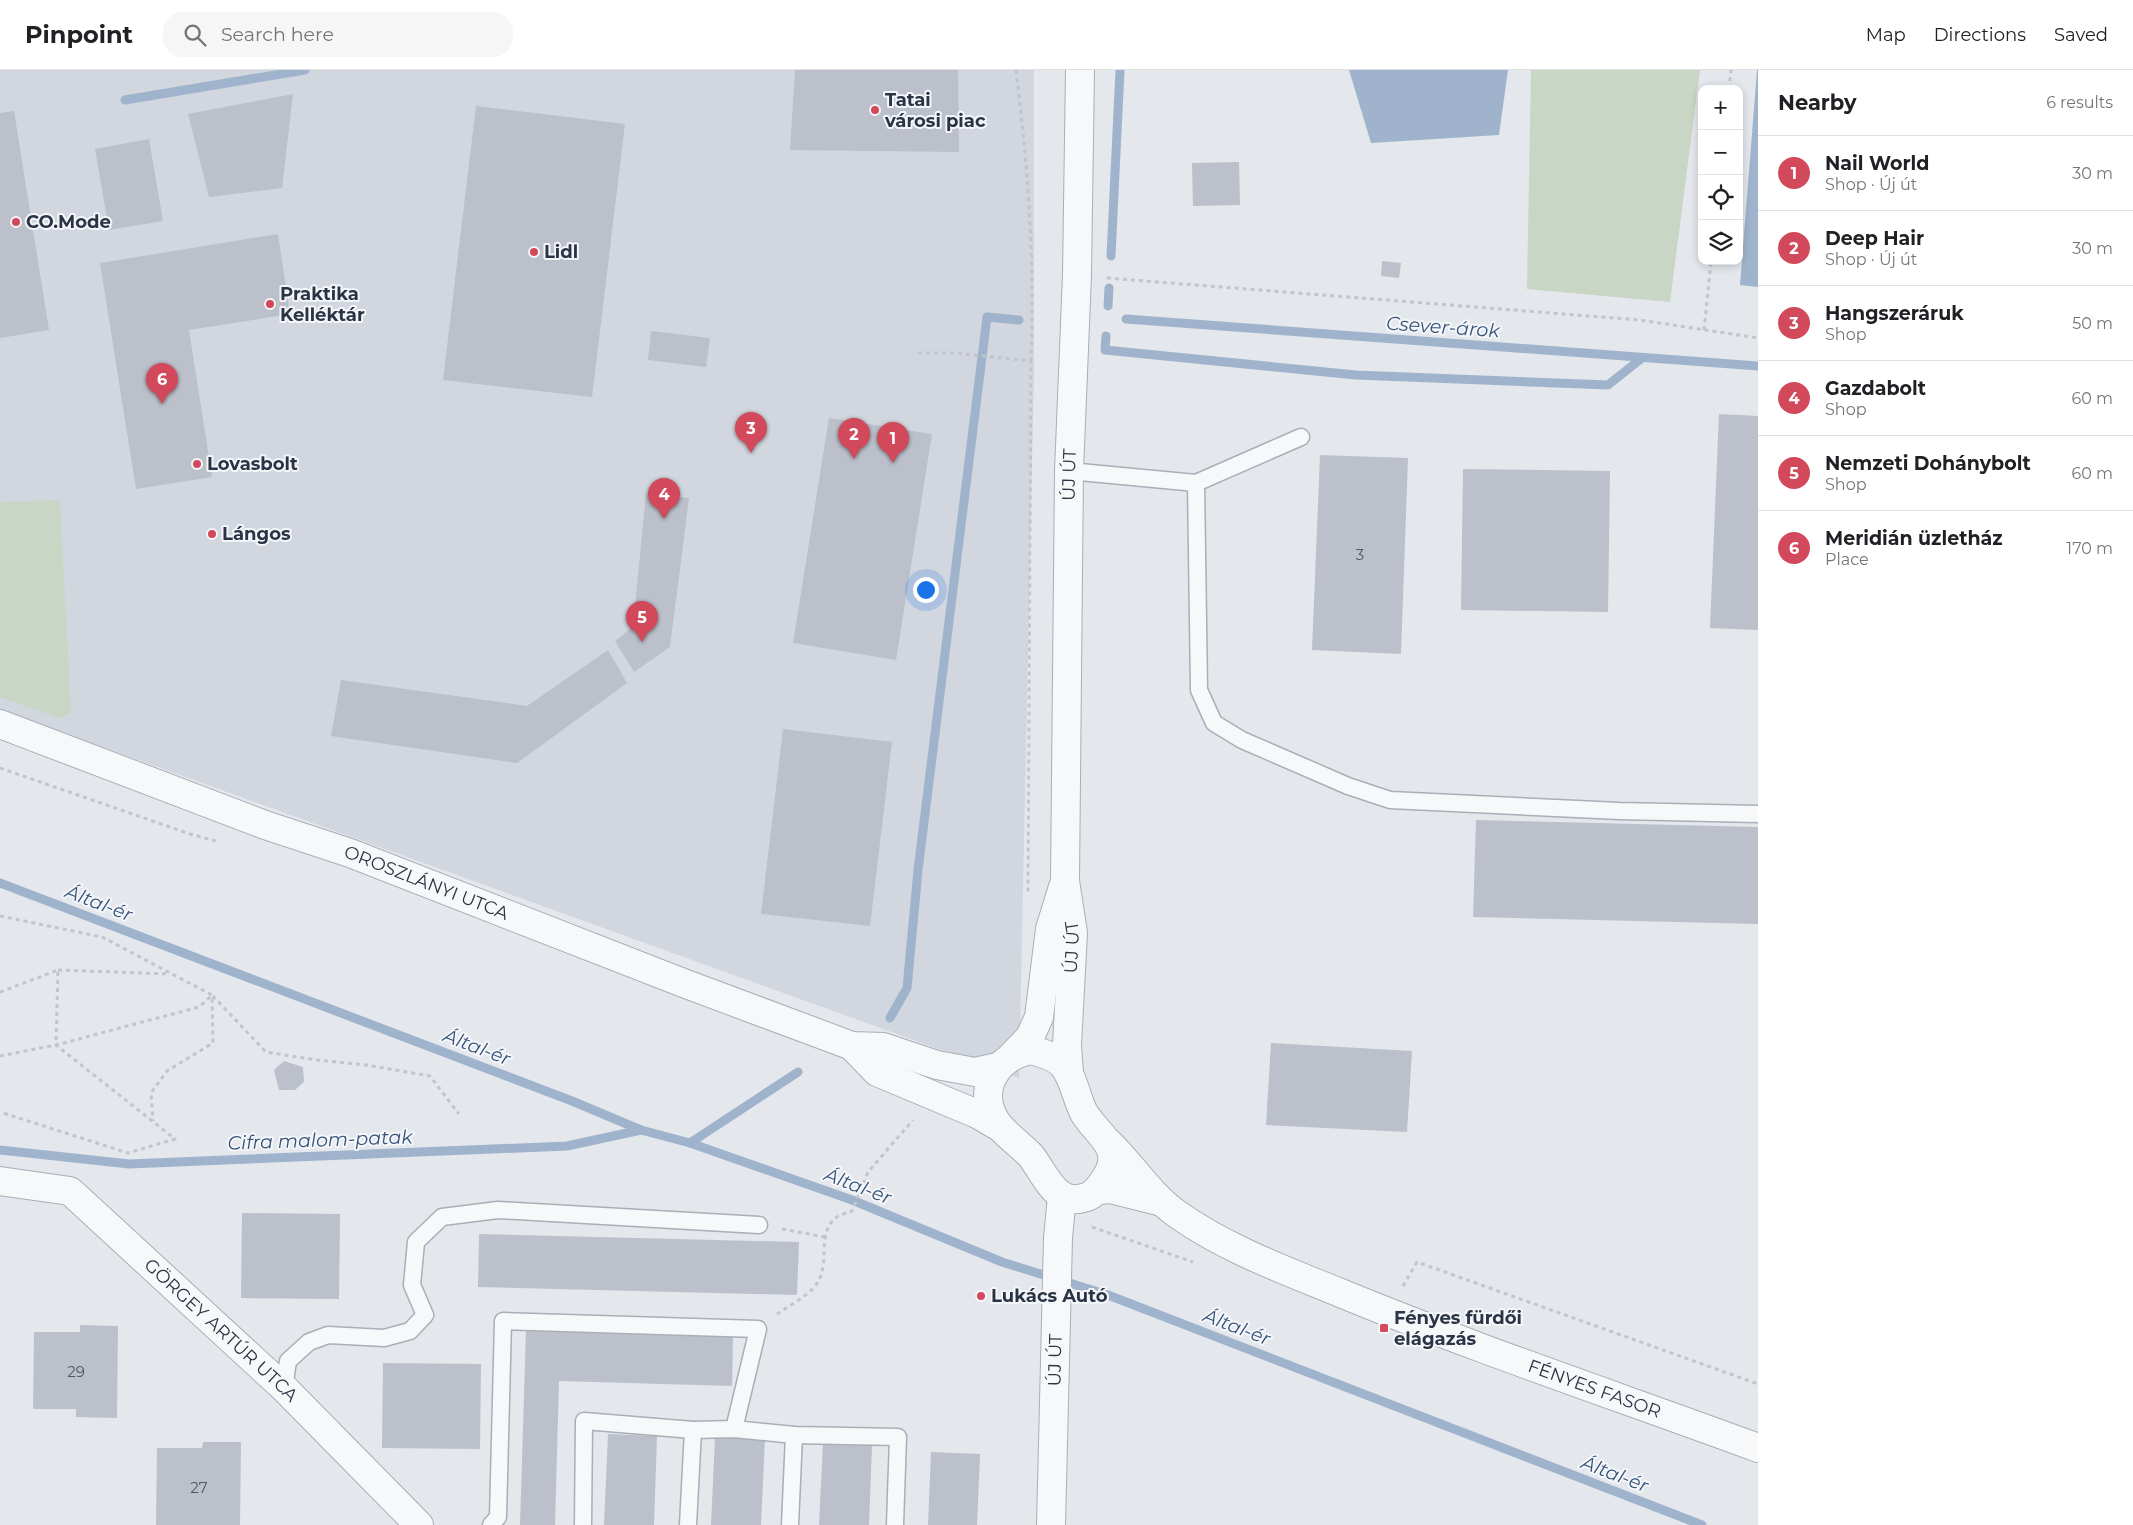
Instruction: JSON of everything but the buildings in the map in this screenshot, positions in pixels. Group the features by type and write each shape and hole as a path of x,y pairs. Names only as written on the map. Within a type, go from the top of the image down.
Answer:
{"street":[{"name":"ÚJ ÚT","path":"1069,1073 1068,1026 1073,933 1065,881 1069,471 1077,275 1080,70"},
{"name":"OROSZLÁNYI UTCA","path":"0,724 265,825 350,853 686,984 852,1046 883,1047 937,1065 976,1072 1031,1050 1042,1053 1062,1064 1069,1073"},
{"name":"ÚJ ÚT","path":"1005,1062 1030,1037 1039,1017 1050,929 1065,881"},
{"name":"OROSZLÁNYI UTCA","path":"852,1046 877,1072 977,1114 1001,1128"},
{"path":"1005,1062 992,1078 989,1101 994,1117 1001,1128 1023,1148 1062,1196 1073,1200 1087,1198 1097,1190 1106,1177 1111,1165 1112,1153 1109,1143"},
{"name":"FÉNYES FASOR","path":"1069,1073 1085,1113 1109,1143 1125,1158 1162,1202 1216,1237 1274,1265 1388,1312 1758,1448"},
{"name":"GÖRGEY ARTÚR UTCA","path":"0,1181 70,1191 284,1388 419,1525"},
{"name":"FÉNYES FASOR","path":"1097,1190 1110,1188 1162,1202"},
{"name":"ÚJ ÚT","path":"1051,1525 1058,1238 1062,1196"}],"lane":[{"path":"1069,471 1196,483 1301,437"},
{"path":"1196,483 1199,690 1214,723 1242,740 1348,786 1390,800 1619,811 1758,814"},
{"path":"284,1388 288,1361 309,1342 328,1335 384,1338 410,1331 425,1315 412,1285 416,1242 442,1217 498,1210 759,1225"},
{"path":"491,1525 498,1517 503,1321 758,1329 734,1429"},
{"path":"583,1525 584,1421 693,1430 734,1429 794,1435 898,1438 895,1525"},
{"path":"688,1525 693,1430"},
{"path":"790,1525 794,1435"}],"path":[{"path":"1016,70 1026,157 1034,297 1031,360 1028,898"},
{"path":"1730,85 1732,70"},
{"path":"1704,330 1711,265"},
{"path":"1077,275 1640,320 1758,338"},
{"path":"918,353 955,353 1031,360"},
{"path":"0,916 102,937 212,995 266,1052 366,1065 430,1076 459,1114"},
{"path":"0,992 58,970 172,975"},
{"path":"56,1045 58,970"},
{"path":"0,1056 56,1045 199,1007 212,995"},
{"path":"153,1122 152,1093 167,1070 213,1043 212,995"},
{"path":"0,1112 128,1153 175,1139 56,1045"},
{"path":"758,1329 816,1286 823,1269 825,1237 830,1225 837,1217 852,1211 868,1172 919,1113 928,1094"},
{"path":"759,1225 825,1237"},
{"path":"1388,1312 1417,1262 1758,1384"}],"shaded area":[{"path":"0,70 1034,70 1034,370 1019,1078 0,710"}],"green space":[{"path":"1531,70 1700,70 1670,302 1527,289"},
{"path":"60,500 71,713 59,718 0,697 0,502"}],"water":[{"path":"1349,70 1508,70 1499,135 1371,143"},
{"path":"1758,70 1758,287 1740,285"}],"waterway":[{"path":"125,100 305,70"},
{"path":"1111,256 1120,70"},
{"path":"1108,306 1109,288"},
{"path":"890,1018 907,988 918,870 987,317 1019,320"},
{"name":"Csever-árok","path":"1126,319 1758,366"},
{"path":"1106,336 1105,350 1356,375 1608,385 1642,358"},
{"name":"Által-ér","path":"0,883 572,1101 641,1130 690,1143 852,1200 1002,1262 1108,1295 1702,1525"},
{"path":"690,1143 798,1072"},
{"name":"Cifra malom-patak","path":"0,1150 129,1164 567,1146 641,1130"}],"place":[{"name":"Tatai városi piac","path":"875,110"},
{"name":"CO.Mode","path":"16,222"},
{"name":"Lidl","path":"534,252"},
{"name":"Praktika Kelléktár","path":"270,304"},
{"name":"Meridián üzletház","path":"162,404"},
{"name":"Hangszeráruk","path":"751,453"},
{"name":"Deep Hair","path":"854,459"},
{"name":"Nail World","path":"893,463"},
{"name":"Lovasbolt","path":"197,464"},
{"name":"Gazdabolt","path":"664,519"},
{"name":"Lángos","path":"212,534"},
{"name":"Nemzeti Dohánybolt","path":"642,642"},
{"name":"Lukács Autó","path":"981,1296"},
{"name":"Fényes fürdői elágazás","path":"1384,1328"}]}
